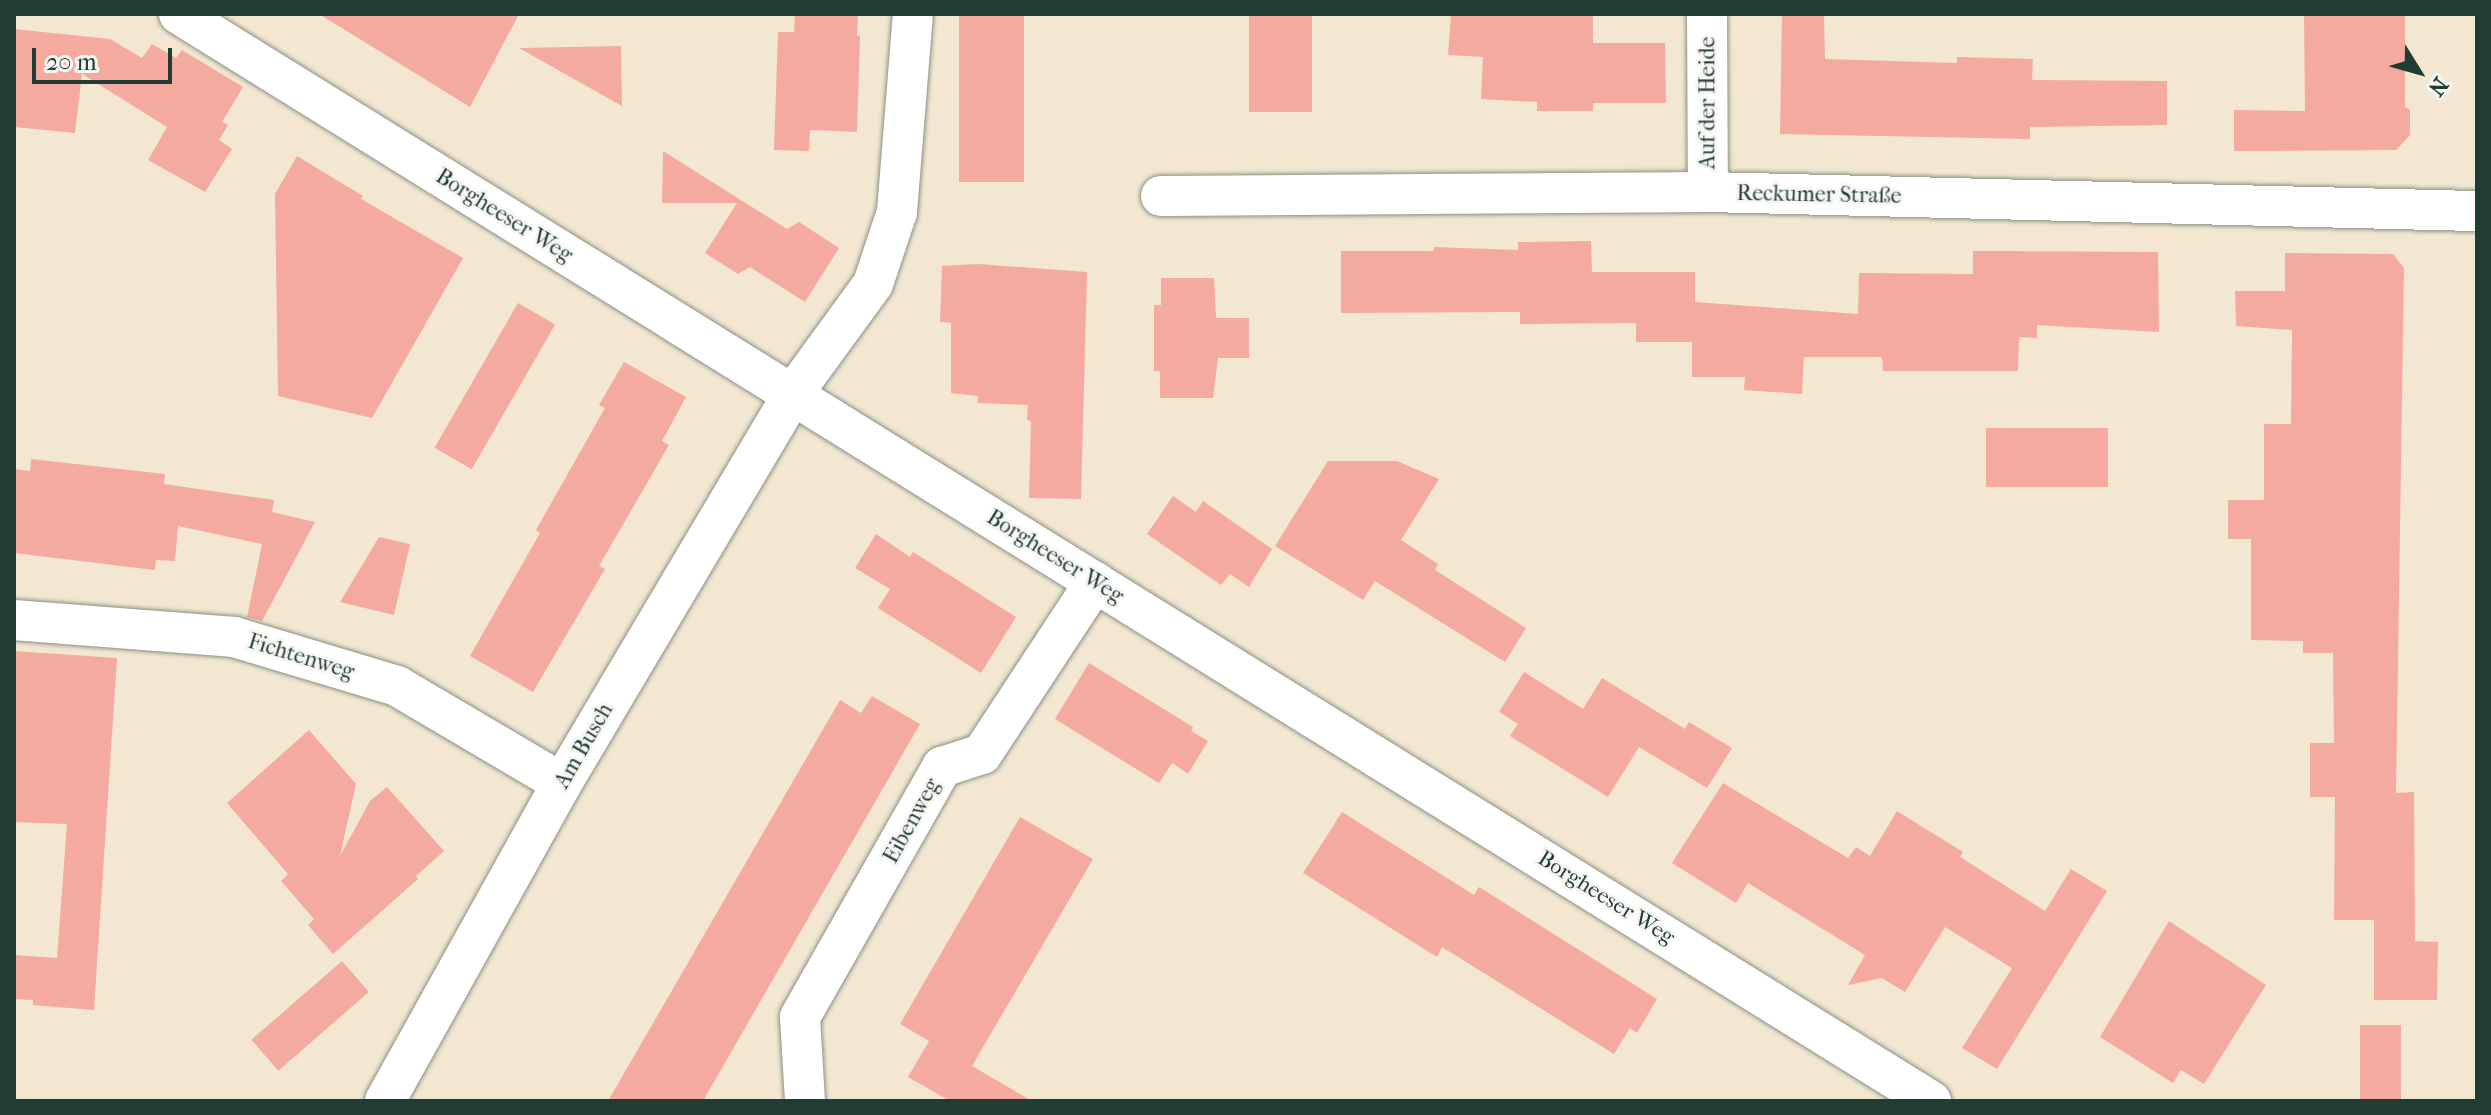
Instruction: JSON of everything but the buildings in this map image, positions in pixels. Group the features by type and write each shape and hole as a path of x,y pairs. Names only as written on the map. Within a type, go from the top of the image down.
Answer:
{"street":[{"name":"Borgheeser Weg","path":"179,14 1931,1101"},
{"name":"Am Busch","path":"385,1101 562,783 792,395 873,284 897,212 913,14"},
{"name":"Auf der Heide","path":"1707,14 1708,192"},
{"name":"Reckumer Straße","path":"1161,196 1708,192 2477,211"},
{"name":"Eibenweg","path":"805,1101 800,1017 942,767 982,754 1095,582"},
{"name":"Fichtenweg","path":"14,620 234,637 397,686 562,783"}]}
